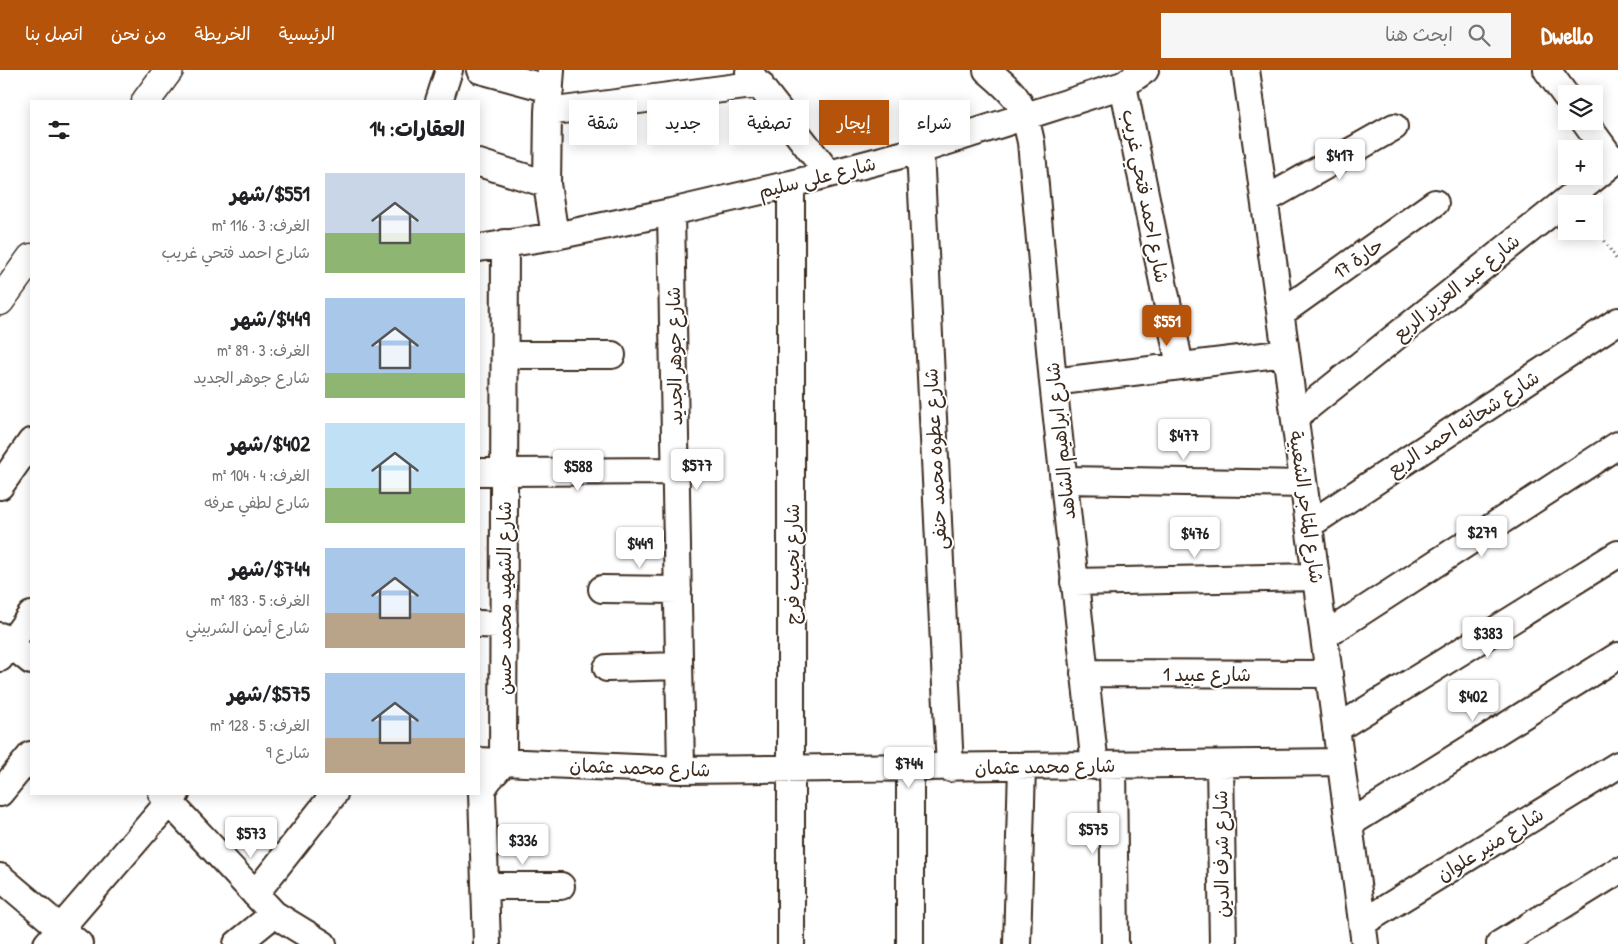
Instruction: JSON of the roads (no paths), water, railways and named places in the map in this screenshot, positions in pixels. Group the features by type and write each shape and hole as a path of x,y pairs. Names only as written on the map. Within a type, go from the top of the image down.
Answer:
{"street":[{"path":"147,100 169,70"},
{"path":"439,100 449,70"},
{"path":"480,70 550,90 754,77 829,174"},
{"name":"شارع ابراهيم الشاهد","path":"987,70 1012,91 1020,102 1031,142 1084,673 1104,766 1115,944"},
{"name":"شارع على سليم","path":"480,248 555,236 671,212 791,184 920,150 1123,85 1145,70"},
{"name":"شارع المتاجر الشعبية","path":"1246,70 1281,313 1364,934"},
{"path":"1547,70 1558,85"},
{"name":"شارع احمد فتحي غريب","path":"1123,85 1180,366"},
{"path":"550,90 547,184 555,236"},
{"path":"1265,200 1394,127"},
{"path":"1591,130 1616,160"},
{"name":"شارع عطوه محمد حنفى","path":"920,150 950,768"},
{"name":"شارع عبد العزيز الربع","path":"1294,417 1616,160"},
{"path":"480,163 547,184"},
{"name":"شارع نجيب فرج","path":"791,184 791,944"},
{"name":"حارة 17","path":"1281,313 1435,203"},
{"name":"شارع جوهر الجديد","path":"671,212 681,770"},
{"name":"شارع الشهيد محمد حسن","path":"491,762 491,624 505,472 505,243"},
{"path":"14,291 30,260"},
{"name":"شارع شحاته احمد الربع","path":"1309,526 1618,321"},
{"path":"1054,382 1286,353"},
{"path":"505,355 612,355"},
{"path":"1324,636 1618,445"},
{"path":"0,486 28,454"},
{"path":"480,472 677,471"},
{"path":"1064,480 1304,484"},
{"path":"1336,729 1618,554"},
{"path":"1074,582 1316,577"},
{"path":"602,589 678,590"},
{"path":"30,616 4,646 30,660"},
{"path":"1349,824 1618,656"},
{"path":"607,668 679,666"},
{"name":"شارع عبيد 1","path":"1084,673 1329,674"},
{"path":"0,793 30,756"},
{"path":"487,944 482,793 486,781 500,768 491,762"},
{"name":"شارع محمد عثمان","path":"491,762 681,770 1341,762"},
{"name":"شارع شرف الدين","path":"1220,764 1223,944"},
{"name":"شارع منير علوان","path":"1364,934 1618,765"},
{"path":"1017,944 1022,767"},
{"path":"910,768 910,944"},
{"path":"255,894 333,795"},
{"path":"0,877 62,939 169,796 274,914 323,944"},
{"path":"1500,944 1618,871"},
{"path":"485,886 561,886"},
{"path":"237,944 274,914"}]}
